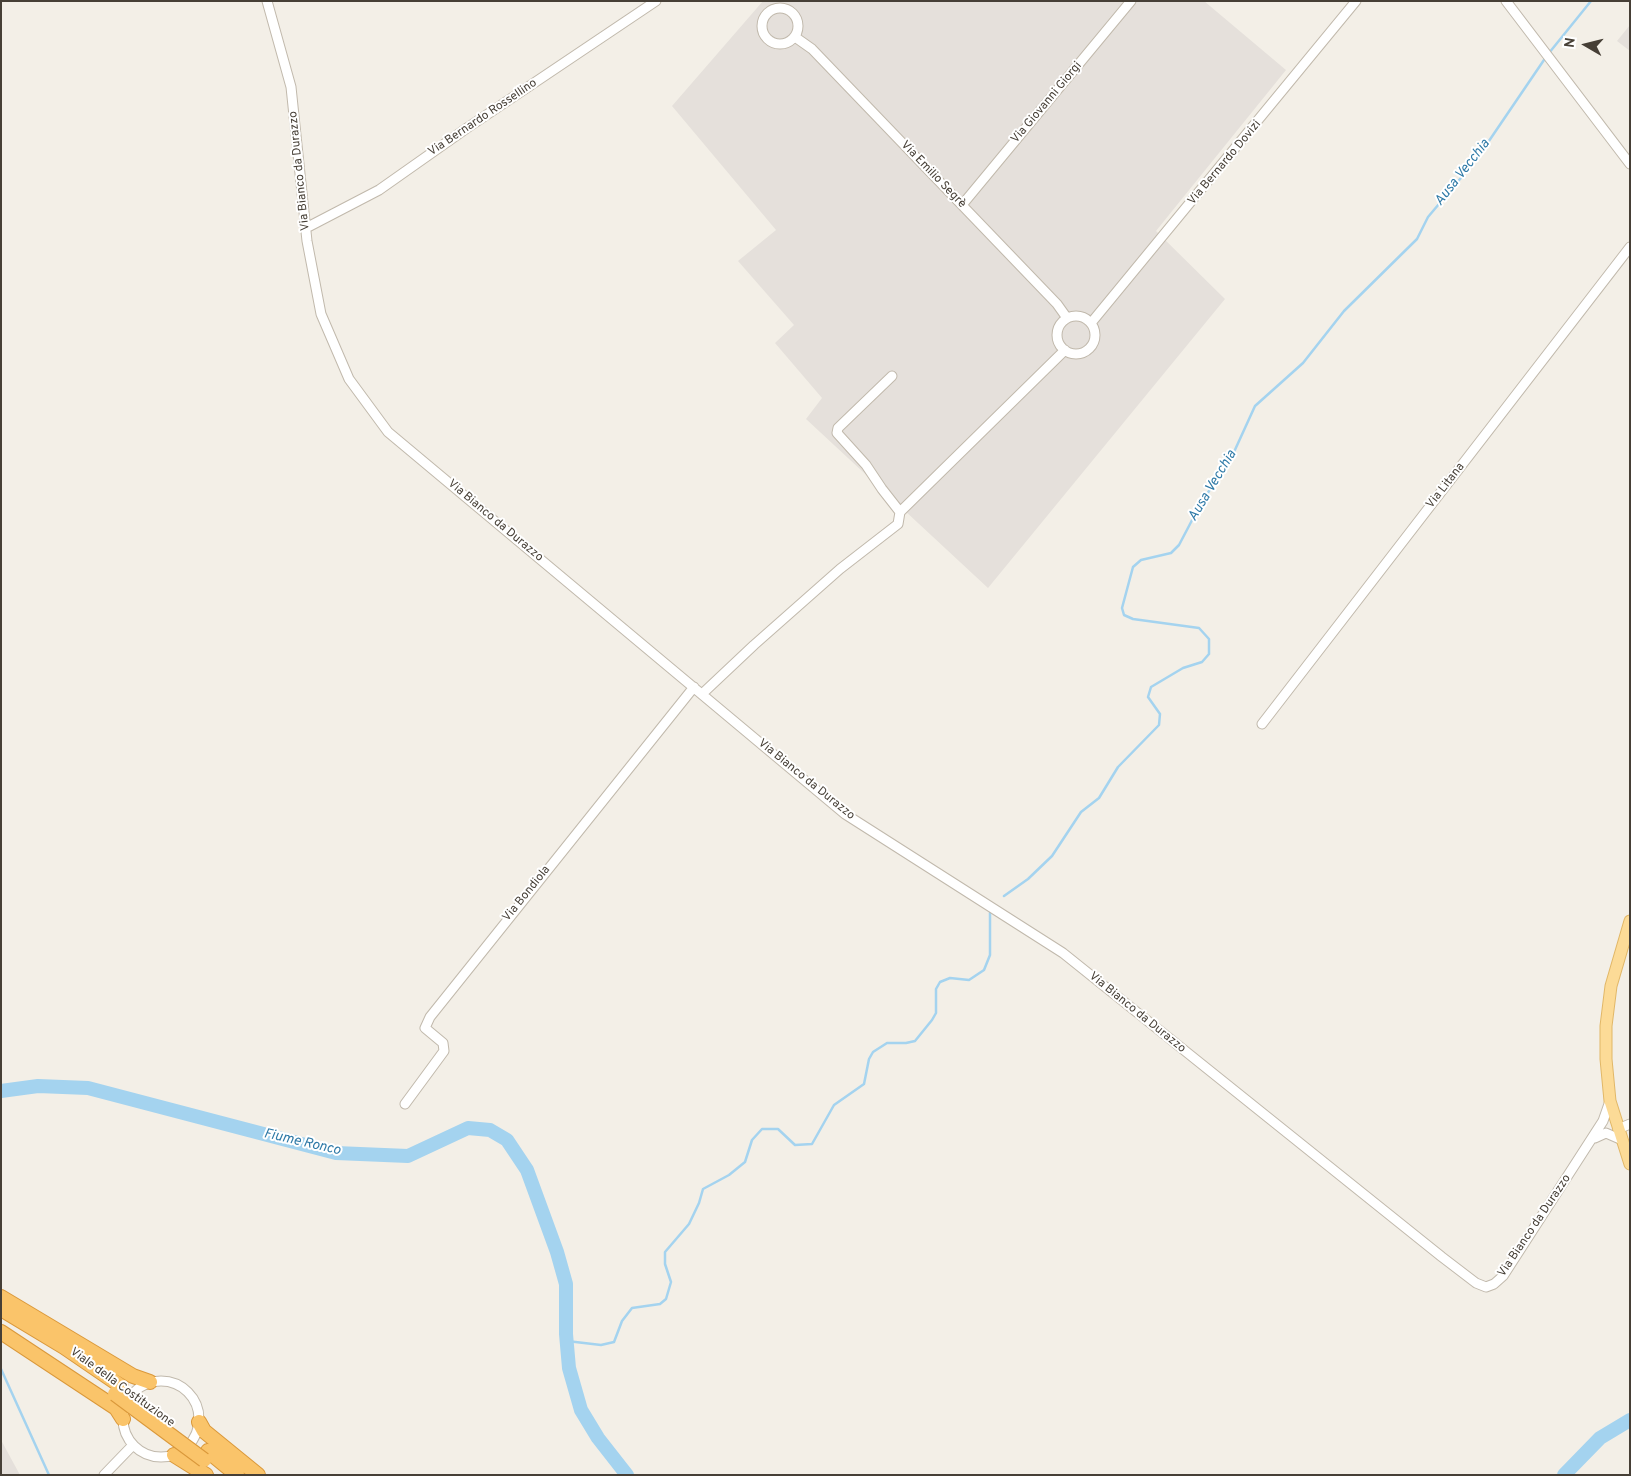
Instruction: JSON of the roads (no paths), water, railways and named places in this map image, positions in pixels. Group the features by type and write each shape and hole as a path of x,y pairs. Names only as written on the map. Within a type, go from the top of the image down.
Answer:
{"highway":[{"path":"1,1297 133,1376 150,1382"},
{"name":"Viale della Costituzione","path":"1,1309 64,1347 206,1456 237,1475"},
{"name":"Viale della Costituzione","path":"1,1319 118,1390"},
{"path":"1,1332 116,1408 123,1419"},
{"path":"199,1422 204,1431 258,1475"},
{"path":"174,1455 206,1475"},
{"name":"Viale della Costituzione","path":"206,1456 222,1475"}],"main road":[{"path":"1630,921 1611,986 1606,1026 1606,1059 1610,1101 1630,1164"}],"street":[{"name":"Via Bianco da Durazzo","path":"268,1 291,87 306,228 321,314 349,379 388,432 845,814 1063,953 1476,1283 1486,1287 1494,1284 1503,1276 1604,1122 1610,1101"},
{"name":"Via Bernardo Rossellino","path":"306,228 379,190 466,128 656,1"},
{"name":"Via Giovanni Giorgi","path":"962,205 1131,1"},
{"name":"Via Bernardo Dovizi","path":"1091,323 1356,1"},
{"path":"1506,1 1630,164"},
{"path":"784,5 797,19 798,25 795,37 781,45 770,42 763,34 764,17 772,10 784,5"},
{"name":"Via Emilio Segrè","path":"795,37 812,49 1057,304 1067,318"},
{"name":"Via Litana","path":"1262,724 1630,247"},
{"path":"1078,316 1091,323 1095,338 1089,349 1076,354 1065,350 1057,336 1061,324 1067,318 1078,316"},
{"path":"702,694 754,645 840,570 898,524 900,512 1065,350"},
{"path":"892,376 838,428 837,433 866,465 900,512"},
{"name":"Via Bondiola","path":"405,1104 444,1051 443,1042 426,1028 430,1017 694,687"},
{"path":"1590,1144 1603,1133 1620,1134 1630,1124"},
{"path":"166,1381 181,1386 195,1401 199,1422 192,1442 174,1455 152,1456 133,1445 124,1429 124,1407 130,1396 150,1382 166,1381"},
{"path":"104,1475 133,1445"}],"waterway":[{"name":"Ausa Vecchia","path":"1549,53 1591,1"},
{"name":"Ausa Vecchia","path":"1004,896 1028,879 1052,856 1081,812 1099,798 1118,767 1159,725 1160,714 1148,697 1151,687 1183,668 1202,662 1209,654 1209,639 1199,628 1133,619 1124,615 1122,608 1133,567 1141,560 1171,553 1179,545 1200,505 1234,452 1255,406 1303,363 1344,311 1417,239 1428,217 1476,160 1546,57"},
{"name":"Ausa Vecchia","path":"567,1341 601,1345 614,1342 622,1321 632,1308 660,1304 666,1299 671,1282 665,1264 665,1252 689,1224 703,1189 729,1175 745,1162 752,1140 762,1129 778,1129 795,1145 812,1144 834,1105 864,1084 869,1059 873,1052 887,1043 915,1041 932,1020 936,1013 936,989 940,982 950,978 969,980 984,970 990,955 990,913"},
{"name":"Fiume Ronco","path":"1,1091 38,1086 88,1088 336,1153 408,1156 468,1128 490,1130 507,1140 527,1170 557,1252 566,1284 566,1334 569,1368 581,1410 598,1438 627,1475"},
{"path":"1,1369 49,1475"},
{"name":"Fiume Ronco","path":"1564,1475 1600,1438 1630,1420"}]}
